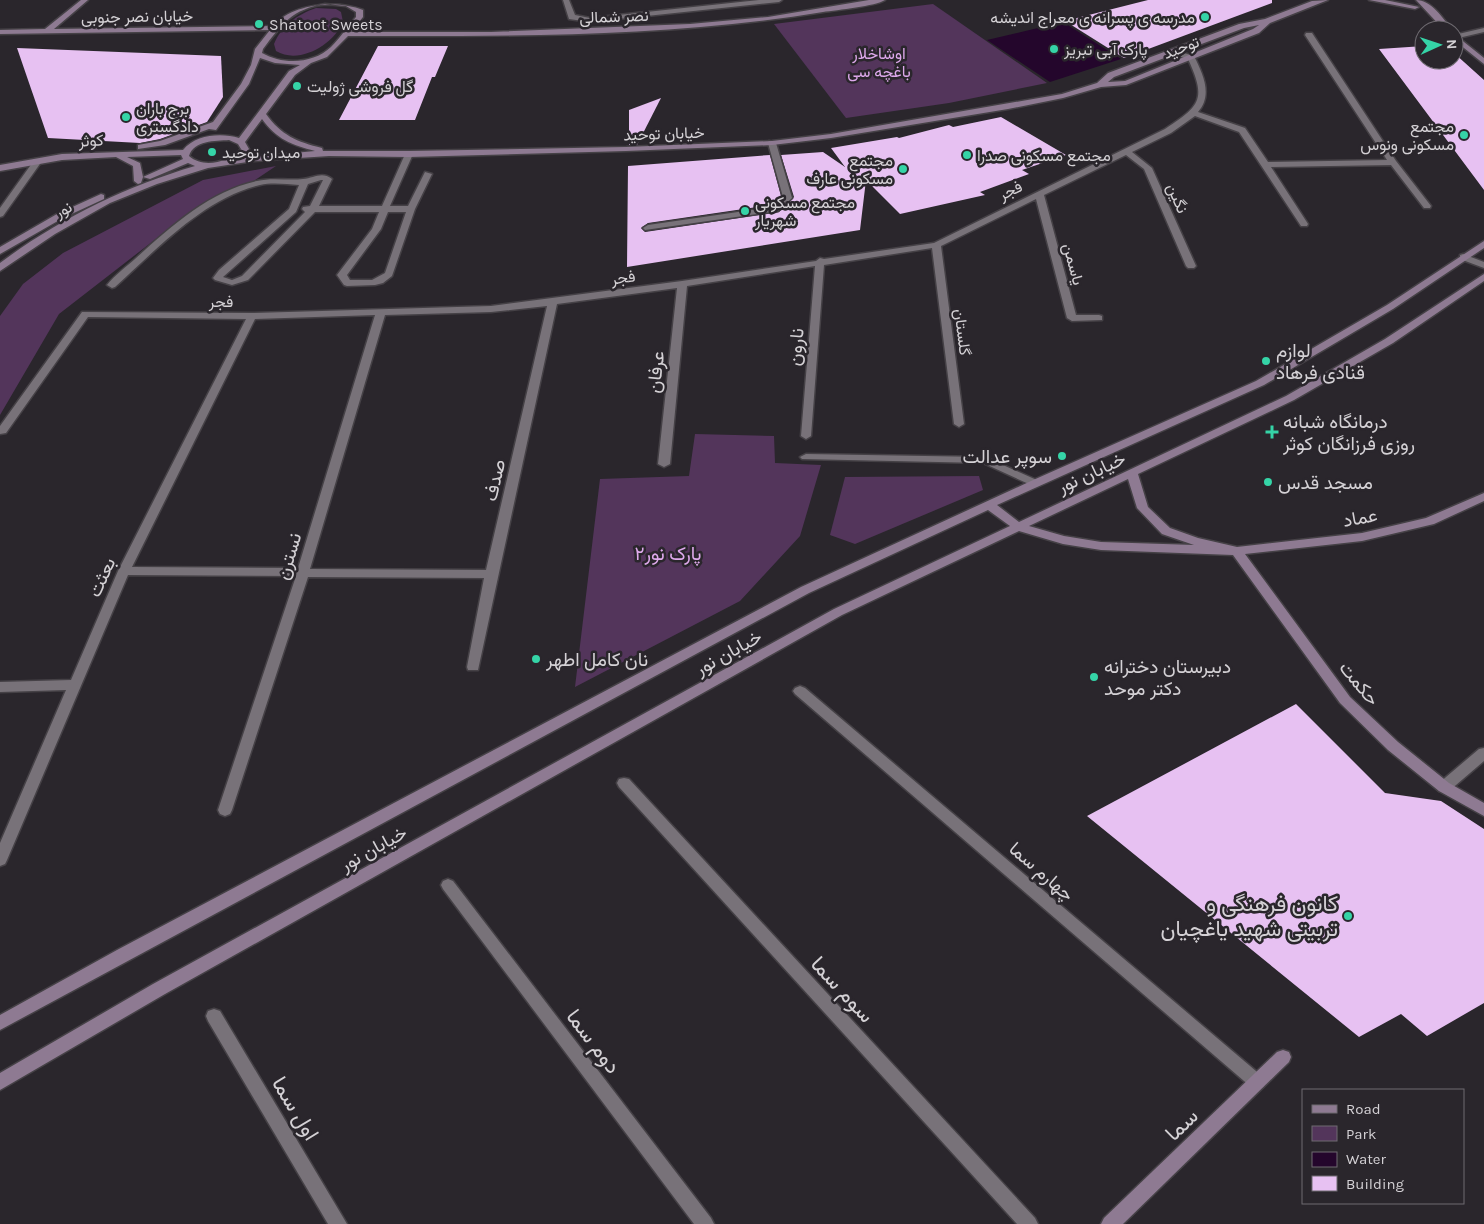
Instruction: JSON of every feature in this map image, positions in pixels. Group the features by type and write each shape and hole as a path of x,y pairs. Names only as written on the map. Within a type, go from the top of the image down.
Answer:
{"main road":[{"path":"47,31 85,0"},
{"path":"205,140 253,72 259,48 288,14 310,0"},
{"name":"نصر شمالی","path":"345,34 491,34 690,26 768,19 882,0"},
{"name":"توحید","path":"1100,85 1111,75 1242,26 1267,21 1316,1 1325,0"},
{"path":"1372,0 1415,7"},
{"path":"1404,0 1437,20"},
{"path":"1419,0 1431,10 1437,20"},
{"path":"224,163 235,159 262,114 292,73 332,50 359,17 360,12 356,4 318,3 300,7"},
{"name":"توحید","path":"1100,85 1126,83 1192,58 1256,31 1267,21"},
{"name":"خیابان نصر جنوبی","path":"0,32 275,28"},
{"path":"1464,45 1484,62"},
{"path":"258,54 269,60 286,62 316,59"},
{"name":"خیابان توحید","path":"208,165 254,158 328,153 410,154 626,149 772,143 951,118 1063,96 1100,85"},
{"path":"262,114 273,130 280,136 291,142 328,153"},
{"path":"113,154 162,143 217,123"},
{"path":"142,183 187,156 192,146 205,140 221,138 243,146 328,153"},
{"path":"113,154 130,160 137,165 142,183"},
{"name":"کوثر","path":"0,168 62,156 113,154 187,156 208,165"},
{"path":"142,183 208,165"},
{"name":"نور","path":"0,251 60,216 142,183"},
{"name":"نور","path":"0,268 36,242 66,224 142,183"},
{"name":"خیابان نور","path":"0,1023 123,955 806,590 1035,483 1260,383 1390,307 1484,244"},
{"name":"خیابان نور","path":"0,1082 167,984 838,612 1290,398 1389,341 1484,278"},
{"path":"1132,473 1143,508 1166,531 1195,541 1237,551"},
{"name":"عماد","path":"1237,551 1362,538 1430,521 1484,497"},
{"path":"989,504 1019,527 1063,540 1102,546 1169,546 1237,551"},
{"name":"حکمت","path":"1237,551 1345,700 1393,746 1444,787 1484,810"},
{"name":"سما","path":"1110,1224 1283,1056"}],"street":[{"path":"566,0 572,18 590,20 779,0"},
{"path":"682,0 688,10"},
{"path":"1464,34 1484,30"},
{"path":"1309,35 1393,162 1427,206"},
{"path":"1174,52 1192,58 1202,80 1205,94 1195,113 1242,130 1304,224"},
{"name":"فجر","path":"2,431 85,314 252,316 491,309 682,284 820,261 936,245 1168,131 1195,113"},
{"path":"648,228 775,210 788,198 772,143"},
{"name":"نگین","path":"1126,151 1148,168 1191,266"},
{"path":"410,154 376,229 351,260 342,275 347,283 368,285 382,281 389,274 411,208 428,174"},
{"path":"0,214 38,161"},
{"path":"1265,165 1393,162"},
{"path":"112,285 168,235 215,201 259,183 304,182 321,178 328,179 313,209 245,278 236,282 223,282 218,278 222,272 293,210 304,182"},
{"name":"یاسمن","path":"1039,193 1072,318 1099,318"},
{"path":"293,210 411,208"},
{"name":"گلستان","path":"936,245 959,424"},
{"path":"1463,257 1484,265"},
{"name":"نارون","path":"806,436 820,261"},
{"name":"عرفان","path":"664,464 682,284"},
{"name":"صدف","path":"473,667 491,574 553,302"},
{"name":"نسترن","path":"225,810 303,573 381,312"},
{"name":"بعثت","path":"0,860 124,571 252,316"},
{"path":"806,457 985,460 1035,483"},
{"path":"124,571 491,574"},
{"path":"0,687 75,685"},
{"name":"چهارم سما","path":"800,691 1257,1082"},
{"path":"1444,787 1484,753"},
{"name":"سوم سما","path":"624,784 1029,1224"},
{"name":"دوم سما","path":"448,885 705,1224"},
{"name":"اول سما","path":"214,1016 338,1224"}],"green space":[{"name":"اوشاخلار باغچه سی","path":"933,4 1047,83 949,103 846,118 774,24"},
{"path":"316,8 336,9 341,12 343,22 332,38 305,54 285,55 276,51 274,44 286,26 297,17"},
{"path":"276,166 252,182 188,214 59,314 0,415 0,316 23,284 63,253 203,180"},
{"name":"پارک نور۲","path":"695,434 774,436 775,463 821,465 800,536 740,601 575,687 600,479 689,476"},
{"path":"979,476 983,490 855,544 830,535 845,477"}],"water":[{"name":"پارک آبی تبریز","path":"1063,22 1121,59 1050,82 987,40"}],"building":[{"path":"1148,0 1272,0 1272,3 1124,58 1065,21"},
{"path":"378,46 448,46 435,77 432,77 415,120 339,120"},
{"name":"مجتمع مسکونی ونوس","path":"1414,47 1414,70 1464,70 1464,62 1484,80 1484,190 1379,49"},
{"name":"برج باران دادگستری","path":"17,48 221,56 223,97 207,122 160,139 140,143 48,138"},
{"path":"661,98 637,145 629,145 629,110"},
{"name":"مجتمع مسکونی شهریار","path":"1001,117 1066,155 1022,170 1029,174 980,192 985,195 900,214 866,180 860,230 627,267 628,166 770,155 781,196 771,205 648,223 641,228 645,232 779,212 794,197 781,155 823,152 845,167 831,148 899,138 949,125 953,127"},
{"name":"کانون فرهنگی و تربیتی شهید یاغچیان","path":"1296,704 1385,793 1441,801 1484,829 1484,1003 1427,1036 1401,1014 1359,1037 1087,816"}],"place":[{"name":"مدرسه ی پسرانه ی معراج اندیشه","path":"1205,17"},
{"name":"Shatoot Sweets","path":"259,24"},
{"name":"پارک آبی تبریز","path":"1054,49"},
{"name":"گل فروشی ژولیت","path":"297,86"},
{"name":"برج باران دادگستری","path":"126,117"},
{"name":"مجتمع مسکونی ونوس","path":"1464,135"},
{"name":"میدان توحید","path":"212,152"},
{"name":"مجتمع مسکونی صدرا","path":"967,155"},
{"name":"مجتمع مسکونی عارف","path":"903,169"},
{"name":"مجتمع مسکونی شهریار","path":"745,211"},
{"name":"لوازم قنادی فرهاد","path":"1266,361"},
{"name":"درمانگاه شبانه روزی فرزانگان کوثر","path":"1272,432"},
{"name":"سوپر عدالت","path":"1062,456"},
{"name":"مسجد قدس","path":"1268,482"},
{"name":"نان کامل اطهر","path":"536,659"},
{"name":"دبیرستان دخترانه دکتر موحد","path":"1094,677"},
{"name":"کانون فرهنگی و تربیتی شهید یاغچیان","path":"1348,916"}]}
